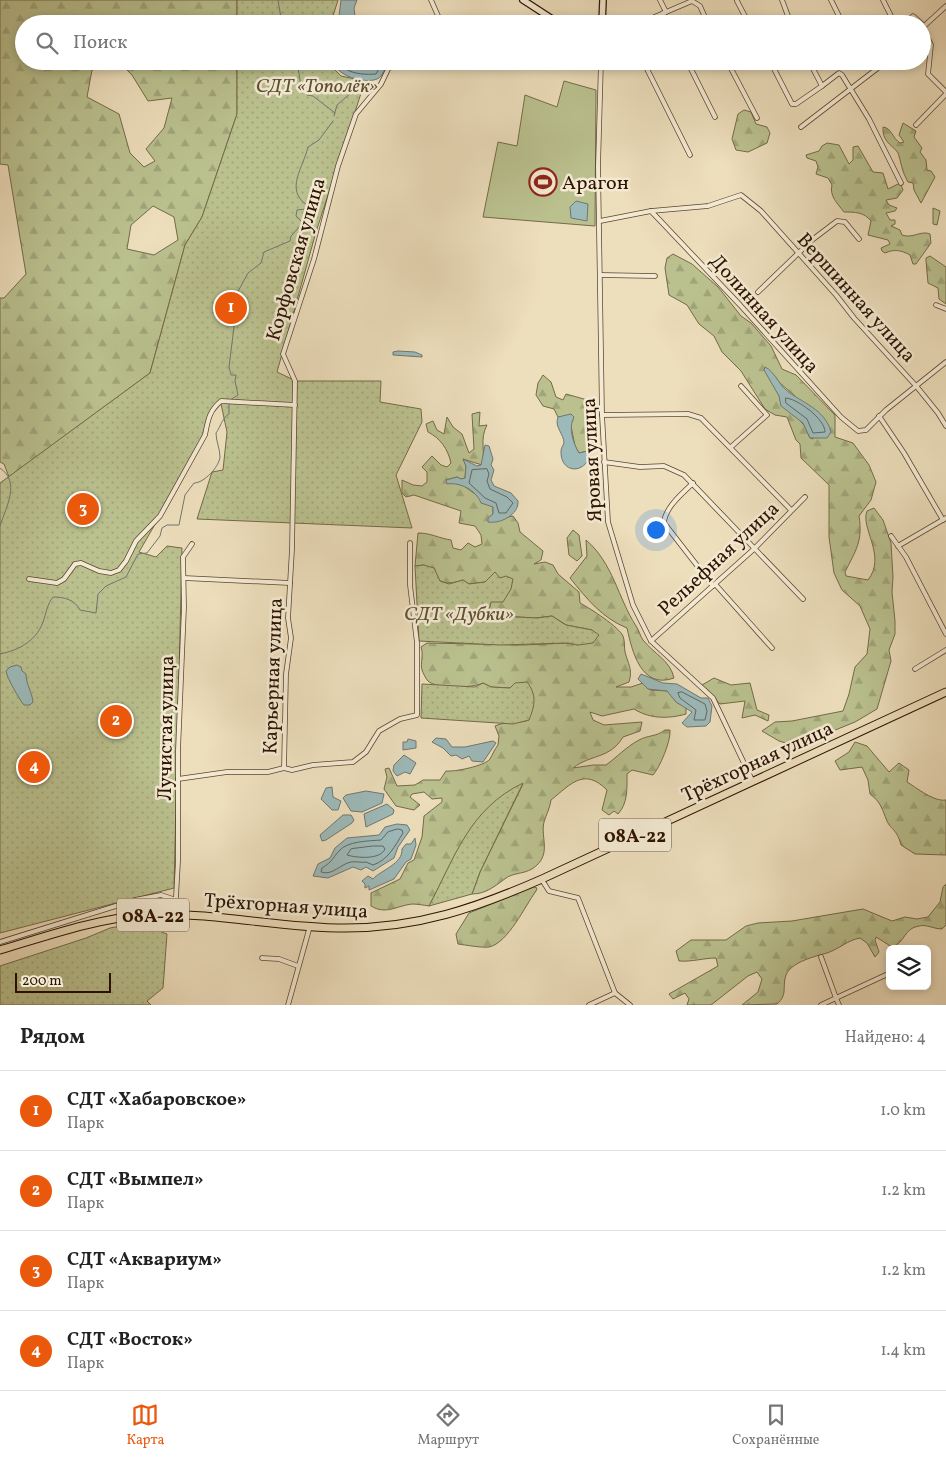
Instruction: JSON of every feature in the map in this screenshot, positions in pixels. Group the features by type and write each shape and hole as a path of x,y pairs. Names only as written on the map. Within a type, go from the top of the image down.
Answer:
{"highway":[{"name":"Трёхгорная улица","path":"0,950 101,922 144,915 175,915 310,926 381,927 446,916 488,902 542,879 752,780 946,692"}],"street":[{"path":"431,0 438,15"},
{"path":"523,0 546,15"},
{"path":"602,0 602,15"},
{"path":"660,0 666,15"},
{"path":"782,0 788,15"},
{"path":"831,0 838,15"},
{"path":"883,0 890,15"},
{"path":"658,15 692,1 700,6 704,15"},
{"path":"737,1 744,15"},
{"path":"931,18 946,6"},
{"name":"Корфовская улица","path":"292,537 295,381 283,354 314,259 319,232 338,166 356,114 381,84 388,70"},
{"name":"Яровая улица","path":"600,70 598,114 602,415 605,503 615,550 632,605 651,641 713,698 752,780"},
{"path":"648,70 690,155"},
{"path":"692,70 715,117"},
{"path":"732,70 757,118"},
{"path":"774,70 790,101 796,104 840,73 869,119 901,183"},
{"path":"814,70 822,86"},
{"path":"801,127 876,70"},
{"path":"916,125 946,93 928,74 928,70"},
{"name":"Вершинная улица","path":"651,212 708,206 741,195 761,211 917,387 938,412 946,426"},
{"path":"600,221 651,212"},
{"name":"Долинная улица","path":"651,212 740,305 841,417 860,432 866,430 879,416"},
{"path":"758,292 816,236 840,220 846,222 859,239"},
{"path":"600,275 655,276"},
{"path":"936,305 946,309"},
{"path":"898,546 944,519 879,416 946,362"},
{"path":"731,447 767,415 741,386"},
{"path":"28,579 57,583 64,579 75,564 81,563 99,571 111,573 119,570 126,562 136,541 160,516 205,435 205,425 210,413 221,401 295,405"},
{"path":"602,415 695,416 702,419 791,510"},
{"path":"604,462 640,467 671,468 693,483 802,599"},
{"path":"693,483 678,498 664,518 664,523 680,541 689,558 772,648"},
{"name":"Рельефная улица","path":"651,641 754,549 804,497"},
{"path":"891,536 913,569 946,634"},
{"name":"Карьерная улица","path":"178,779 227,772 268,772 284,768 286,674 291,638 288,618 292,537"},
{"path":"284,768 292,770 313,765 353,762 366,752 379,731 400,719 417,715 417,643 410,584 410,543"},
{"name":"Лучистая улица","path":"175,915 178,861 183,557 192,544"},
{"path":"184,578 290,583"},
{"path":"915,669 946,650"},
{"path":"542,879 549,891 572,895 579,900 615,993 630,1005"},
{"path":"0,942 135,900 161,895 176,900"},
{"path":"288,1005 310,926"},
{"path":"821,957 839,1005"},
{"path":"262,958 279,959 298,966"},
{"path":"821,1005 886,975"},
{"path":"589,1005 615,993"}],"green space":[{"path":"0,0 237,0 237,15 15,15 15,70 92,70 87,97 119,114 130,153 144,167 155,161 146,149 164,128 172,98 148,101 127,70 237,70 237,114 202,217 185,245 150,373 9,477 4,464 0,462 0,298 4,298 26,274 8,165 0,164","holes":["153,206 174,217 178,240 154,255 127,249 131,225"]},
{"name":"СДТ «Тополёк»","path":"237,0 338,0 333,15 237,15"},
{"path":"237,70 335,70 341,76 365,81 316,232 277,372 296,381 381,381 380,402 421,409 422,422 396,475 412,528 197,519 212,472 223,470 227,432 221,404 210,416 205,438 139,552 156,557 167,546 182,548 174,888 0,933 0,483 150,373 185,245 202,217 237,114"},
{"name":"Арагон","path":"564,81 596,90 595,226 483,217 498,142 517,146 525,95 557,107"},
{"path":"744,110 751,112 756,124 767,127 770,133 767,143 748,152 736,150 732,139 738,114"},
{"path":"903,123 916,131 914,137 922,148 920,152 926,160 927,170 931,171 935,177 921,203 914,190 913,183 908,182 906,178 898,153 887,141 883,133 883,127 888,129 900,143 904,142 899,135"},
{"path":"827,143 839,145 849,164 853,160 853,147 858,146 873,172 883,173 888,189 898,184 901,185 903,190 897,198 886,200 889,205 897,208 895,211 886,213 890,220 895,220 895,224 891,226 900,230 902,235 930,234 931,243 916,264 913,264 910,255 904,252 891,251 885,253 882,251 881,248 890,244 888,240 868,235 871,221 859,213 844,212 837,203 828,178 816,174 818,167 816,161 807,158 806,155 819,151"},
{"path":"933,208 940,211 937,225 933,224"},
{"path":"673,254 692,264 718,287 741,316 751,323 771,346 782,369 796,375 835,415 835,437 853,443 869,465 876,482 871,500 859,516 859,539 845,572 846,576 868,580 873,571 874,552 866,518 867,511 874,508 883,520 891,543 892,592 895,621 895,634 889,650 891,661 877,709 855,722 796,746 779,741 762,731 775,722 792,721 843,711 855,667 867,654 870,629 860,606 842,590 834,573 829,537 829,485 801,458 800,444 796,440 787,417 775,415 765,409 741,371 722,352 714,336 699,324 687,305 669,295 665,268 667,258","holes":["780,383 795,396 813,439 810,438 798,418 782,404 779,392"]},
{"path":"930,256 946,267 946,304 939,299 938,288 928,283 926,258"},
{"path":"543,375 551,382 556,397 563,400 566,394 591,401 595,411 597,427 597,444 592,450 579,453 575,446 569,416 558,417 554,409 543,406 536,395 538,383"},
{"path":"480,412 479,426 487,425 483,436 482,465 463,459 466,466 465,478 457,477 446,480 464,486 493,507 493,514 502,518 513,516 518,523 520,532 543,551 541,560 534,564 545,562 553,565 558,574 579,592 580,603 604,618 620,632 624,638 630,674 629,682 616,687 631,687 643,683 650,690 669,691 676,702 686,707 686,714 673,717 659,717 646,715 634,709 602,716 590,712 593,720 604,725 642,722 640,731 623,737 618,744 606,753 573,768 606,765 639,740 665,730 670,730 669,741 659,766 653,775 632,770 627,774 627,790 624,805 618,814 614,811 609,815 602,810 607,790 599,783 584,779 578,780 551,800 543,828 544,852 538,864 529,871 509,876 486,891 472,894 480,872 523,784 488,809 476,823 456,852 429,906 412,904 386,910 376,909 371,906 371,893 400,879 408,863 414,860 422,837 424,816 442,802 442,798 432,799 424,792 412,794 410,797 420,805 414,810 396,806 384,789 387,777 385,769 389,768 397,786 415,785 423,780 440,780 446,771 476,766 487,762 498,745 499,736 495,726 529,720 515,683 510,688 491,687 483,683 455,687 432,684 428,681 422,670 421,647 427,643 523,645 568,643 578,645 592,630 566,625 552,616 537,618 497,616 489,610 491,602 485,582 469,584 463,580 445,583 437,579 424,565 415,566 418,533 451,540 453,548 461,550 468,543 475,547 482,544 481,535 475,526 459,523 461,511 414,495 406,497 402,493 402,480 413,485 422,486 427,482 427,472 422,467 432,456 441,465 447,467 451,463 446,449 436,437 428,432 426,424 433,421 437,430 444,434 447,417 453,427 462,434 469,453 474,449 472,414"},
{"path":"573,530 579,535 582,556 577,561 569,555 567,538"},
{"path":"586,540 603,559 642,638 669,666 674,678 663,680 646,674 635,657 627,628 602,613 570,578 587,556"},
{"name":"СДТ «Дубки»","path":"424,565 434,568 440,581 449,584 463,580 469,584 485,582 495,572 500,578 506,576 513,579 511,589 503,602 491,602 489,610 498,616 537,618 552,616 566,625 592,630 599,635 593,643 578,645 568,643 500,645 419,641 415,566"},
{"path":"714,678 731,685 750,683 757,710 769,715 768,721 755,715 742,718 745,701 720,704 702,685"},
{"name":"СДТ «Дубки»","path":"527,682 534,696 533,710 529,720 513,724 421,718 422,684 475,687 483,683 491,687 510,688 515,683"},
{"path":"855,742 867,746 889,772 899,763 909,770 907,782 931,797 946,800 946,855 915,854 901,845 898,836 889,824 879,803 870,794 868,780 862,767 840,770 835,761 849,752"},
{"path":"523,783 480,872 472,894 429,906 456,852 476,820 489,806"},
{"path":"946,884 946,925 942,929 924,926 914,927 896,945 889,945 876,937 875,940 879,952 875,957 867,943 860,938 804,960 789,970 786,975 782,997 777,1004 742,1005 758,992 762,979 757,972 748,976 711,1005 687,1005 689,999 685,993 673,999 669,994 718,966 716,958 679,961 676,951 691,940 726,940 746,926 758,923 792,921 863,909 892,921 905,917 917,919 928,917 940,902 943,887"},
{"path":"534,887 537,888 536,891 516,923 503,939 489,947 458,944 456,934 469,913"},
{"path":"138,923 167,934 163,988 147,1001 151,1005 0,1005 0,966 86,938 110,928"}],"water":[{"path":"341,0 357,0 354,8 355,15 339,15"},
{"path":"384,70 379,78 372,80 351,78 339,71"},
{"path":"576,201 588,204 587,221 571,218 570,207"},
{"path":"393,352 415,352 422,355 422,357 393,355"},
{"path":"765,367 771,371 786,390 812,407 824,418 831,432 827,438 810,438 803,423 781,406 779,396 764,370"},
{"path":"571,414 574,417 571,425 573,440 579,453 588,451 591,453 584,465 573,469 564,464 561,450 564,440 557,424 558,417"},
{"path":"485,445 489,446 493,459 491,465 494,470 491,480 494,486 511,493 518,501 512,514 498,522 488,522 488,518 493,514 493,507 481,503 479,498 467,488 457,484 447,484 446,480 457,477 465,478 466,466 463,459 477,466 481,465"},
{"path":"17,665 26,674 33,702 30,705 24,705 19,698 6,671 10,667"},
{"path":"641,674 663,683 677,684 701,698 708,698 712,706 710,722 706,726 687,727 682,723 692,712 676,702 667,691 648,689 638,679"},
{"path":"436,738 446,739 452,747 465,747 493,741 496,743 483,762 472,761 469,756 462,759 456,755 451,756 443,748 432,742"},
{"path":"408,739 416,741 416,748 403,750 403,742 407,742"},
{"path":"404,755 416,763 410,774 405,772 397,776 393,771 394,765"},
{"path":"332,787 333,797 341,801 338,810 332,810 321,799 326,788"},
{"path":"366,791 384,794 382,803 362,812 351,811 343,798 346,795"},
{"path":"387,804 394,810 393,814 366,827 364,814"},
{"path":"343,815 351,815 354,820 322,841 320,835"},
{"path":"397,824 407,825 410,830 398,847 394,858 373,871 366,867 361,870 353,867 328,878 313,876 318,864 330,858 335,848 347,838 379,835 385,827"},
{"path":"415,838 416,845 411,859 406,862 394,879 369,890 369,886 365,888 365,884 362,881 368,876 373,879 395,863 406,844 411,844"}],"waterway":[{"path":"278,0 280,15"},
{"path":"298,70 301,87 307,95 313,96 335,113"},
{"path":"334,116 337,105 352,92 355,78"},
{"path":"230,400 238,395 235,381 236,375 231,375 229,367 236,311 236,295 248,273 261,263 264,252 290,241 291,236 303,223 296,216 297,210 306,209 307,205 300,199 297,192 297,178 308,147 319,140 333,121"},
{"path":"0,654 21,647 33,638 41,626 48,605 53,597 69,600 80,610 96,613 98,594 106,586 126,577 138,554 147,553 160,536 162,528 167,525 179,525 185,495 194,483 210,474 219,461 220,454 216,433 223,420 229,414 229,404"},
{"path":"0,468 10,480 11,487 0,526"}],"place":[{"name":"Арагон","path":"543,182"},
{"name":"СДТ «Хабаровское»","path":"231,308"},
{"name":"СДТ «Аквариум»","path":"83,509"},
{"name":"СДТ «Вымпел»","path":"116,721"},
{"name":"СДТ «Восток»","path":"34,767"}]}
